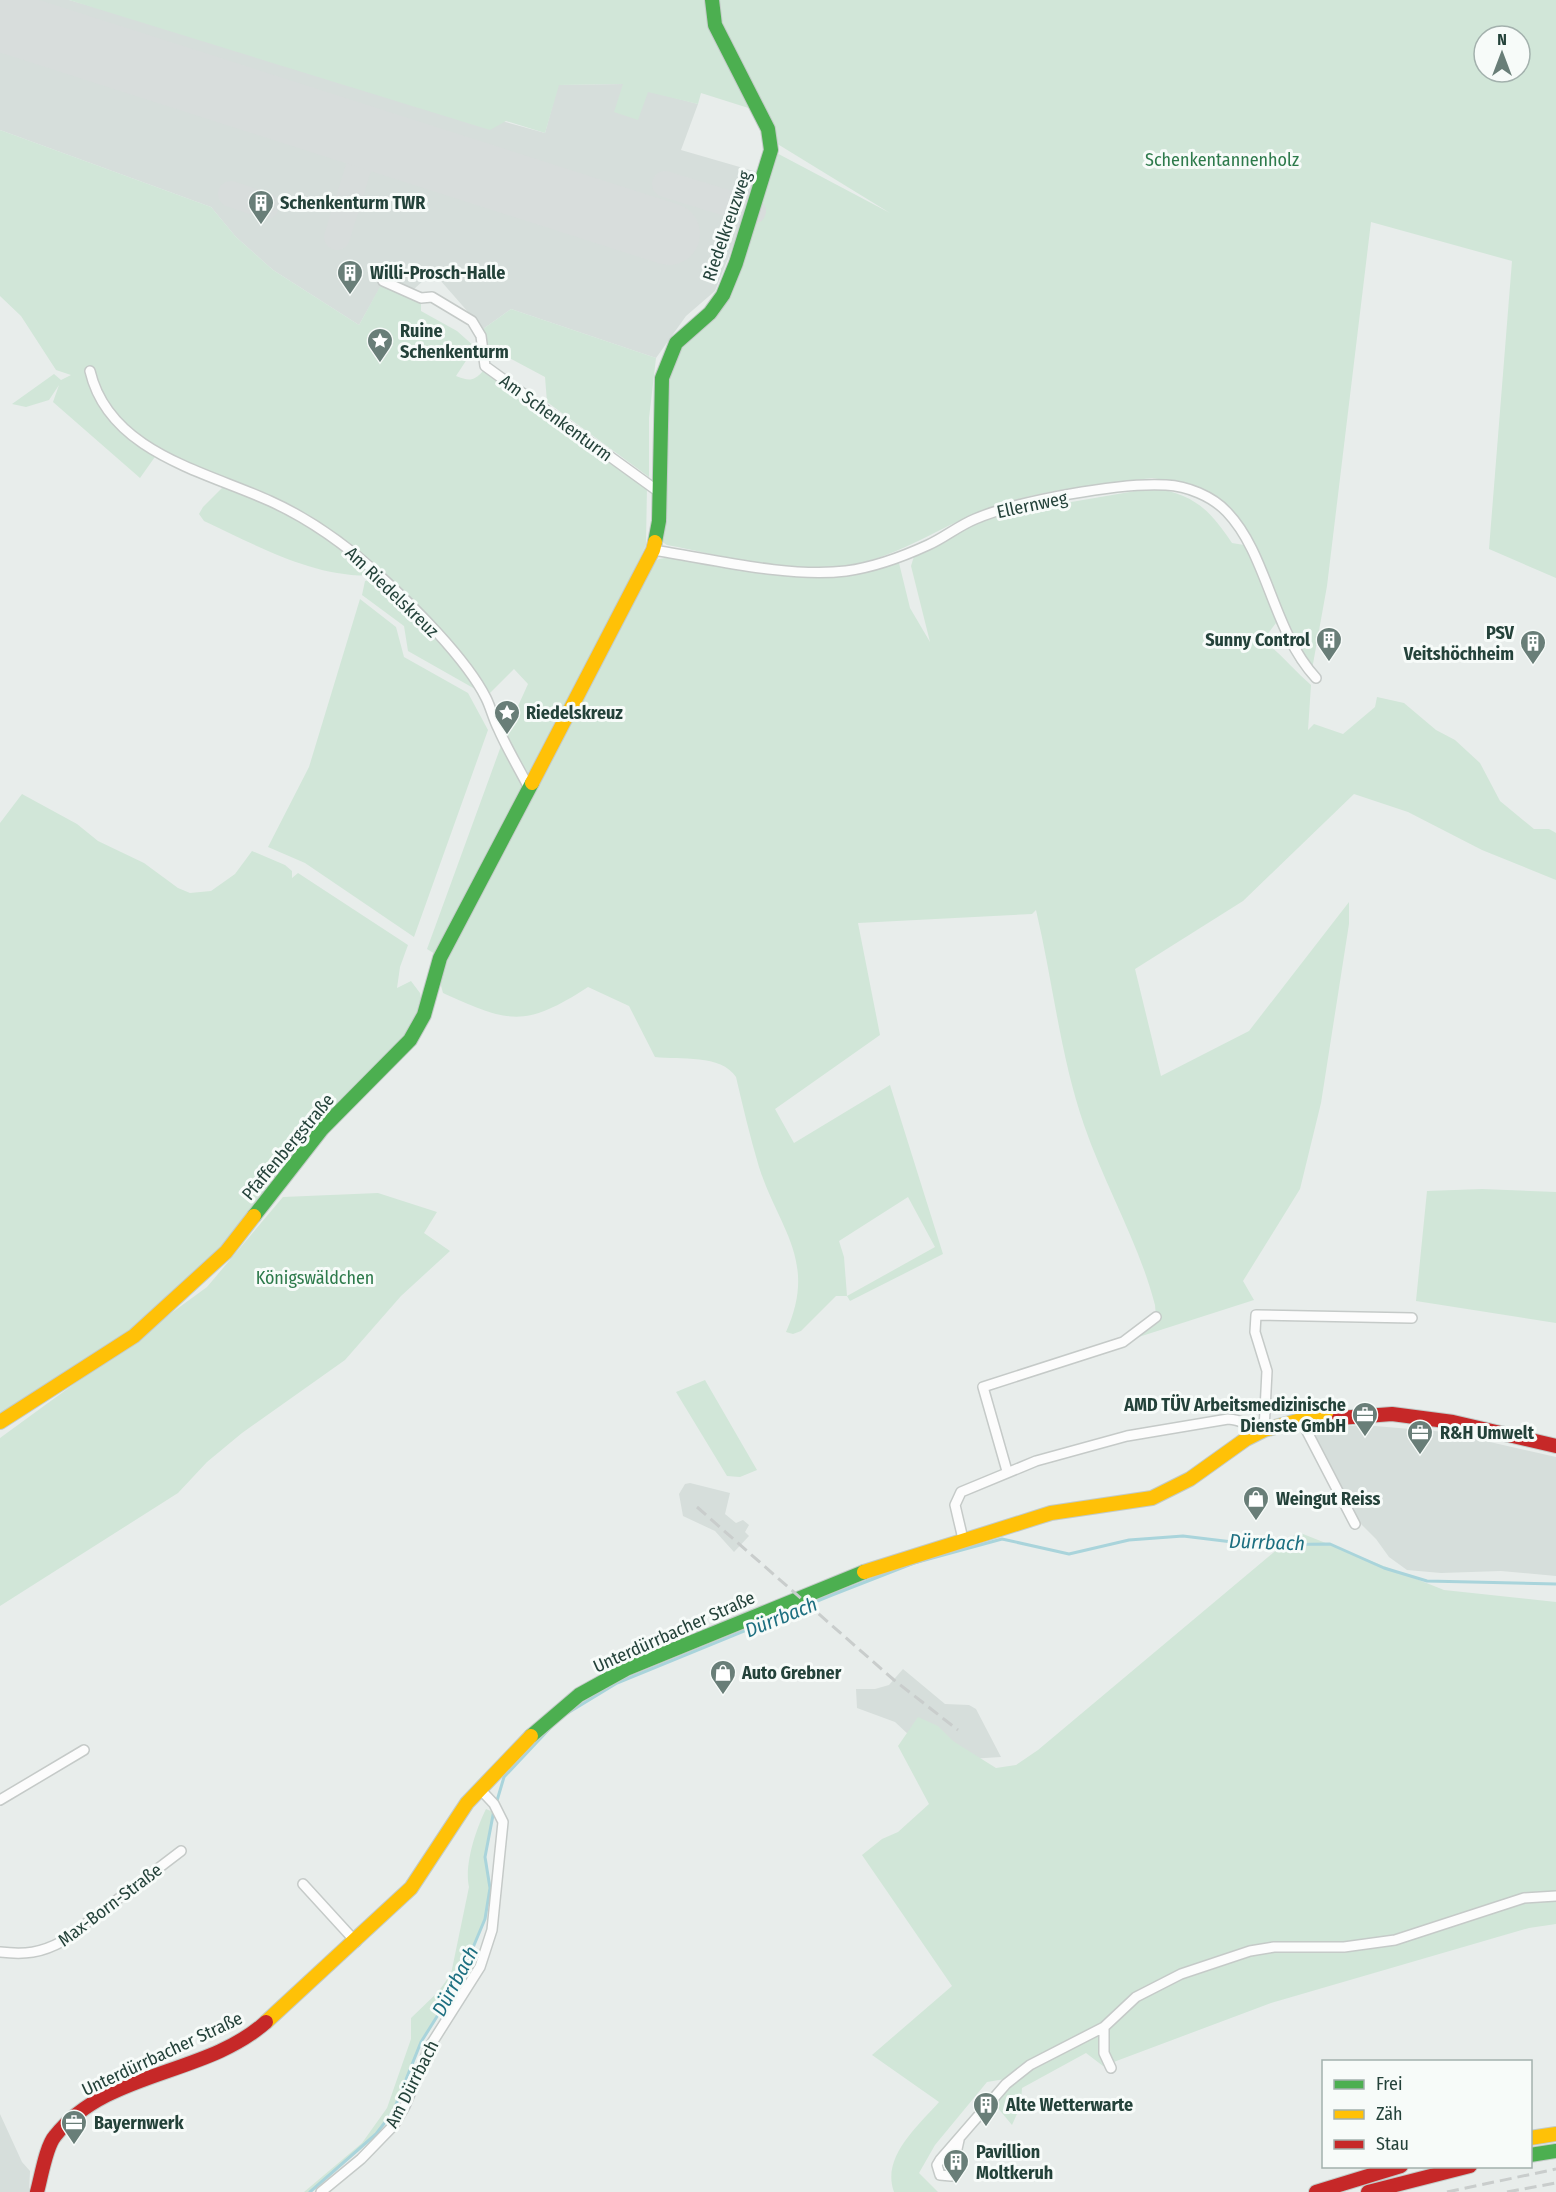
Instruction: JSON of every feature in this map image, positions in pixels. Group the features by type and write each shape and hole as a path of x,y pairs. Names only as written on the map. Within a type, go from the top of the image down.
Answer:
{"main road":[{"name":"Riedelkreuzweg","path":"653,550 658,521 662,378 676,343 710,313 723,295 736,263 771,150 768,129 720,36 712,0"},
{"path":"529,789 653,550"},
{"name":"Pfaffenbergstraße","path":"0,1422 134,1336 212,1266 226,1252 322,1129 394,1059 424,1015 440,958 529,789"},
{"name":"Unterdürrbacher Straße","path":"37,2192 53,2137 80,2111 126,2086 203,2057 257,2030 356,1942 411,1888 450,1825 480,1789 536,1731 566,1705 599,1683 626,1669 858,1575 963,1539 1052,1513 1152,1498 1190,1479 1260,1432 1301,1420 1392,1414 1453,1422 1556,1446"},
{"path":"1532,2138 1556,2134"},
{"path":"1532,2155 1556,2151"},
{"path":"1316,2192 1394,2168"},
{"path":"1368,2192 1462,2168"}],"street":[{"name":"Am Schenkenturm","path":"383,281 421,298 432,297 472,321 481,336 485,366 659,492"},
{"name":"Am Riedelskreuz","path":"90,371 95,392 104,409 124,429 157,453 302,517 337,539 379,575 467,671 486,698 497,727 529,789"},
{"name":"Ellernweg","path":"653,550 807,573 844,571 878,566 929,545 947,532 975,519 1004,509 1126,487 1168,485 1204,495 1227,511 1242,531 1299,660 1316,678"},
{"path":"963,1539 955,1505 957,1497 967,1489 1007,1471 1127,1436 1228,1419 1238,1419 1260,1432 1267,1371 1255,1332 1256,1315 1412,1318"},
{"path":"1007,1471 983,1387 1123,1342 1156,1317"},
{"path":"1301,1420 1355,1524"},
{"path":"0,1800 84,1750"},
{"name":"Am Dürrbach","path":"321,2192 361,2159 394,2125 405,2106 424,2057 480,1967 492,1930 503,1822 496,1808 480,1789"},
{"name":"Max-Born-Straße","path":"0,1952 24,1955 47,1950 63,1941 181,1851"},
{"path":"303,1884 356,1942"},
{"path":"959,2140 1006,2084 1030,2065 1104,2027 1136,1997 1181,1974 1250,1951 1274,1947 1344,1947 1395,1940 1524,1898 1556,1896"},
{"path":"1104,2027 1104,2053 1111,2068"}],"shaded area":[{"path":"0,0 69,0 545,133 558,85 623,84 698,104 681,150 757,172 748,209 715,291 686,316 656,358 511,309 483,329 440,280 424,280 414,289 386,277 359,325 273,270 236,237 211,207 0,130"},
{"path":"1363,1425 1446,1432 1556,1457 1556,1576 1501,1571 1441,1573 1407,1570 1389,1557 1376,1539 1356,1519 1310,1432 1311,1429"},
{"path":"690,1483 730,1493 725,1514 736,1523 743,1520 749,1525 745,1532 749,1536 734,1552 715,1531 683,1516 679,1494 685,1484"},
{"path":"903,1669 945,1704 969,1705 976,1709 1001,1757 937,1761 895,1722 857,1708 856,1689 875,1689 889,1685"},
{"path":"0,2114 22,2162 30,2171 29,2192 0,2192"}],"green space":[{"name":"Schenkentannenholz","path":"69,0 1556,0 1556,578 1489,549 1512,261 1371,222 1327,586 1311,675 1297,663 1276,623 1263,640 1311,685 1308,730 1314,724 1343,734 1375,707 1377,697 1404,703 1436,730 1455,740 1480,763 1500,801 1534,829 1549,829 1556,833 1556,880 1482,850 1408,812 1354,794 1243,901 1135,969 1161,1076 1249,1031 1349,902 1349,924 1321,1103 1300,1189 1243,1281 1254,1300 1123,1342 1156,1317 1155,1305 1140,1259 1092,1148 1076,1099 1036,910 1032,914 858,923 880,1035 775,1109 794,1143 890,1085 943,1254 850,1301 847,1296 836,1296 801,1331 793,1334 786,1332 795,1307 798,1285 797,1265 792,1246 759,1167 736,1077 729,1070 710,1061 655,1057 629,1006 588,987 548,1009 532,1015 517,1017 485,1010 443,993 440,982 453,945 537,789 650,564 670,557 757,573 812,577 840,576 899,563 910,608 930,642 911,566 915,553 975,524 1013,512 1153,488 1180,494 1200,505 1216,521 1232,543 1244,545 1228,519 1207,499 1181,485 1152,478 1066,489 1023,498 965,518 897,551 861,563 842,566 820,568 776,565 667,545 659,540 666,371 676,343 723,295 771,150 890,213 771,140 758,111 701,93 698,104 648,92 638,120 614,112 623,84 559,85 545,133 506,121 490,130","holes":["908,1197 935,1247 847,1296 844,1257 839,1241"]},
{"path":"0,130 211,207 236,237 273,270 359,325 382,283 421,304 421,311 457,331 475,347 456,376 471,379 483,371 647,485 646,545 623,594 435,954 427,949 505,735 528,684 514,669 486,697 487,712 475,689 408,651 404,626 362,595 365,581 374,579 378,575 355,575 310,567 204,521 199,514 203,507 226,484 157,454 140,478 53,402 59,385 49,400 26,407 12,404 54,374 61,380 71,375 56,370 21,316 0,296"},
{"path":"511,309 656,358 649,418 649,477 547,402 545,377 487,346 483,329"},
{"path":"360,599 396,627 404,657 468,693 488,730 414,937 305,863 268,847 309,767"},
{"path":"22,794 77,824 98,841 144,863 178,888 190,893 211,891 235,874 252,851 285,865 292,871 292,878 298,873 408,945 400,967 397,988 411,981 420,993 424,1015 322,1129 226,1252 134,1336 0,1422 0,823"},
{"path":"1482,1189 1556,1192 1556,1323 1416,1301 1427,1191"},
{"name":"Königswäldchen","path":"378,1193 437,1212 424,1233 450,1251 401,1296 345,1360 242,1433 207,1462 178,1493 0,1606 0,1438 207,1287 283,1197"},
{"path":"705,1380 757,1470 740,1477 727,1476 676,1392"},
{"path":"1298,1532 1444,1590 1556,1602 1556,1924 1529,1928 1271,2003 1103,2066 1086,2053 1022,2088 1021,2105 1012,2125 997,2107 1005,2079 987,2082 935,2145 919,2173 938,2192 894,2192 891,2179 897,2154 912,2132 939,2102 872,2055 952,1986 862,1855 882,1839 898,1832 929,1804 898,1746 918,1717 938,1726 953,1741 996,1768 1016,1765 1038,1750"},
{"path":"486,1809 493,1812 485,1856 490,1888 485,1919 458,1983 421,2042 393,2112 376,2134 310,2192 304,2192 362,2143 387,2108 411,2039 411,2018 438,1992 451,1974 469,1887 470,1858 478,1827"}],"waterway":[{"name":"Dürrbach","path":"566,1714 617,1683 832,1595 914,1563 1002,1539 1069,1554 1129,1540 1183,1536 1257,1545 1330,1544 1384,1568 1427,1581 1556,1584"},
{"name":"Dürrbach","path":"496,1804 504,1777 552,1726"},
{"name":"Dürrbach","path":"310,2192 376,2134 393,2112 421,2042 458,1983 485,1919 490,1888 485,1857 494,1810"}],"taxiway":[{"path":"337,237 368,137"},
{"path":"665,184 753,211"},
{"path":"231,194 266,206"},
{"path":"629,222 635,206"}],"runway":[{"path":"0,20 669,234"}],"railway":[{"path":"697,1507 894,1680 958,1730"},
{"path":"1447,2192 1556,2169"},
{"path":"1507,2192 1556,2183"}],"traffic: fast":[{"path":"655,542 659,521 662,378 676,343 710,313 723,295 736,263 771,150 768,129 715,25 712,0"},
{"path":"254,1216 322,1129 410,1040 424,1015 440,958 532,783"},
{"path":"531,1736 579,1695 626,1669 864,1572"},
{"path":"1532,2155 1556,2151"}],"traffic: slow":[{"path":"532,783 653,550 655,542"},
{"path":"0,1422 134,1336 226,1252 254,1216"},
{"path":"864,1572 1051,1513 1152,1498 1190,1479 1246,1439 1264,1430 1301,1420 1339,1418"},
{"path":"266,2022 411,1888 467,1803 531,1736"},
{"path":"1532,2138 1556,2134"}],"traffic: jam":[{"path":"1339,1418 1392,1414 1453,1422 1556,1446"},
{"path":"37,2192 46,2154 52,2141 77,2114 101,2098 129,2085 215,2053 242,2040 266,2022"},
{"path":"1316,2192 1394,2168"},
{"path":"1368,2192 1462,2168"}],"place":[{"name":"Schenkenturm TWR","path":"261,226"},
{"name":"Willi-Prosch-Halle","path":"350,296"},
{"name":"Ruine Schenkenturm","path":"380,364"},
{"name":"Sunny Control","path":"1329,663"},
{"name":"PSV Veitshöchheim","path":"1533,666"},
{"name":"Riedelskreuz","path":"507,736"},
{"name":"AMD TÜV Arbeitsmedizinische Dienste GmbH","path":"1365,1438"},
{"name":"R&H Umwelt","path":"1420,1456"},
{"name":"Weingut Reiss","path":"1256,1522"},
{"name":"Auto Grebner","path":"723,1696"},
{"name":"Alte Wetterwarte","path":"986,2128"},
{"name":"Bayernwerk","path":"74,2146"},
{"name":"Pavillion Moltkeruh","path":"956,2185"}]}
